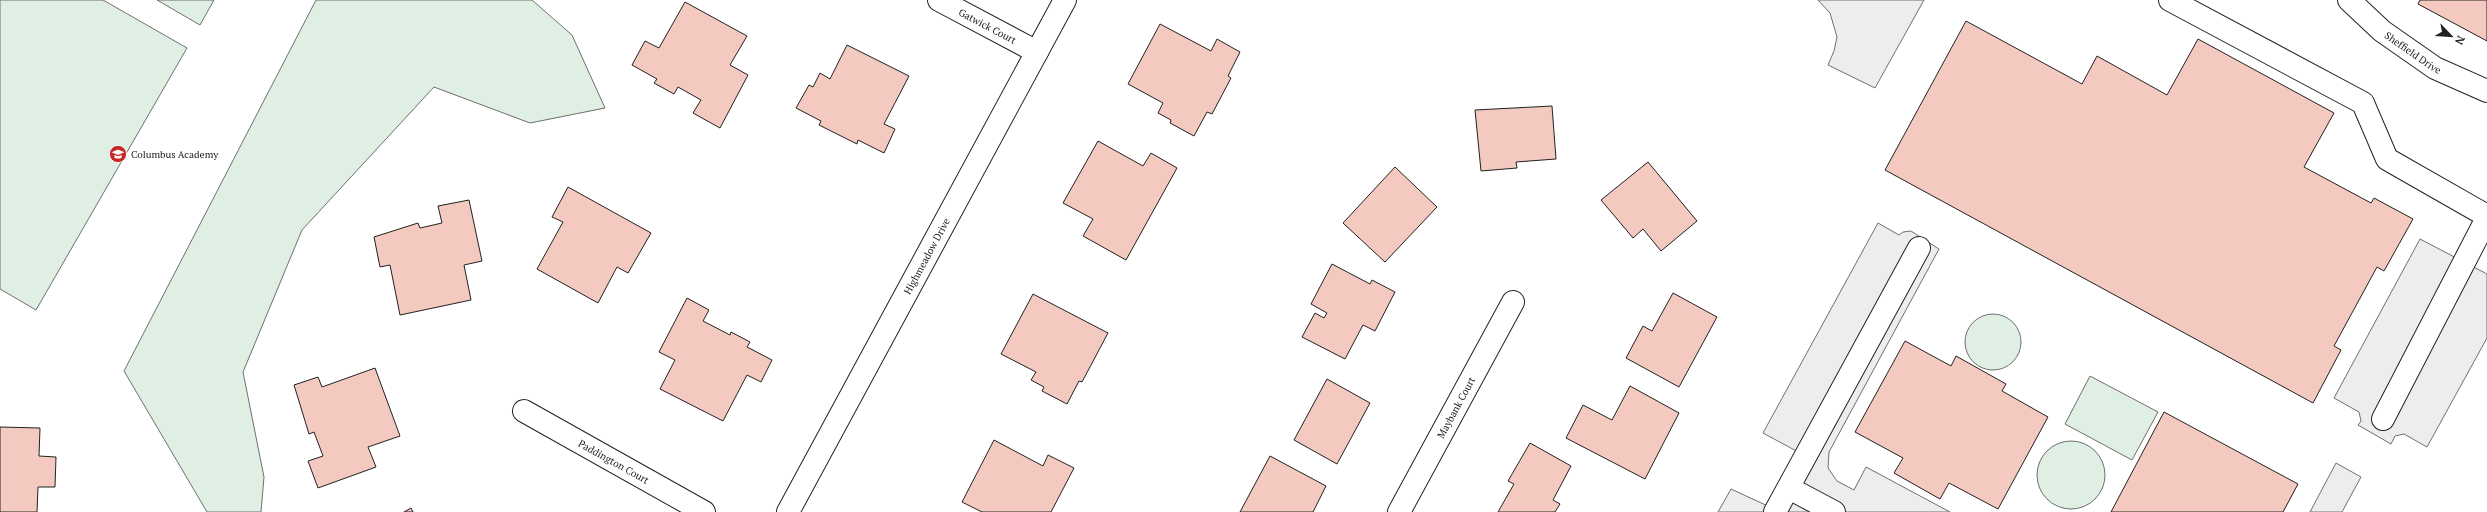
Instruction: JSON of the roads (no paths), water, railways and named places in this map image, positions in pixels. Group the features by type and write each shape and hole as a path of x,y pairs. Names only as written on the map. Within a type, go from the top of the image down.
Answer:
{"street":[{"name":"Gatwick Court","path":"939,0 1037,52"},
{"name":"Highmeadow Drive","path":"788,512 1065,0"},
{"path":"2170,0 2363,103 2387,159 2487,217 2383,419"},
{"name":"Sheffield Drive","path":"2349,0 2382,31 2435,68 2487,91"},
{"path":"1776,512 1919,248"},
{"name":"Maybank Court","path":"1399,512 1513,302"},
{"name":"Paddington Court","path":"524,411 704,512"},
{"path":"1788,488 1834,512"}],"place":[{"name":"Columbus Academy","path":"118,154"}]}
